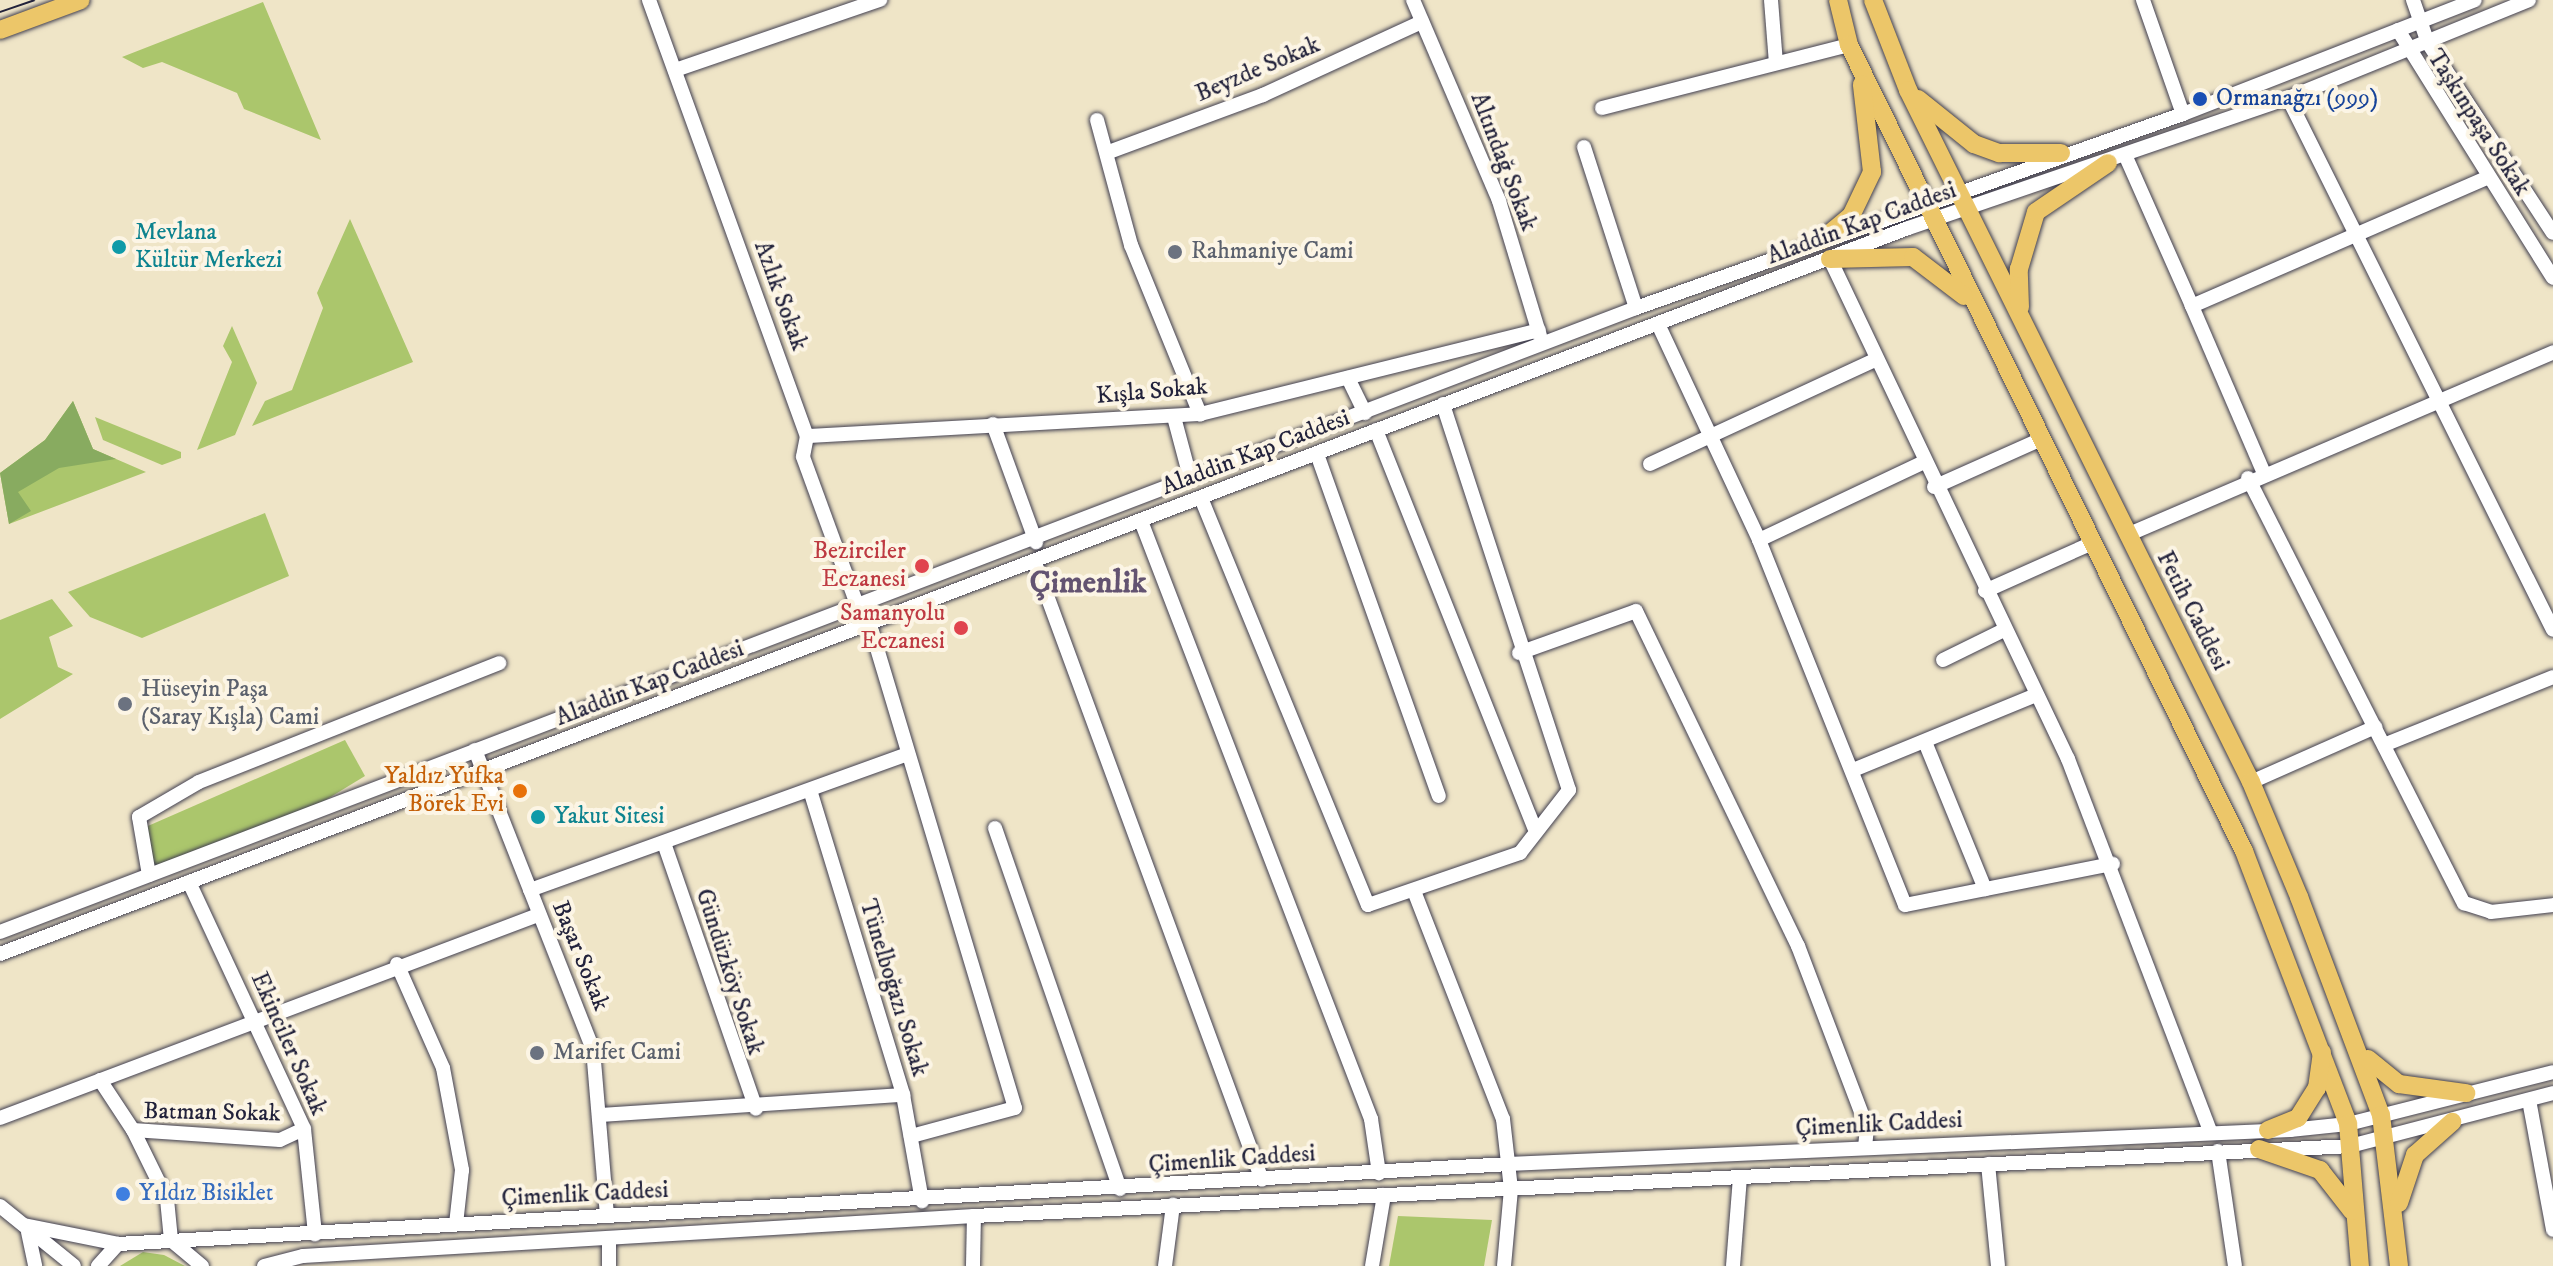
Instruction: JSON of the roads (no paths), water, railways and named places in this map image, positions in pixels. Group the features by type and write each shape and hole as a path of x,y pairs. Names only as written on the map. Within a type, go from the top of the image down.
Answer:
{"main road":[{"path":"0,30 81,0"},
{"path":"1838,0 1849,45 2039,440 2244,851 2323,1045 2348,1124 2360,1266"},
{"name":"Fetih Caddesi","path":"1873,0 1908,90 2251,782 2364,1054 2386,1139 2399,1266"},
{"path":"1822,240 1851,216 1872,172 1860,66"},
{"path":"1908,90 1974,144 1999,153 2061,153"},
{"path":"2021,318 2019,269 2036,212 2117,160"},
{"path":"1830,259 1913,257 1938,269 1978,312"},
{"path":"2268,1130 2298,1118 2317,1088 2323,1045"},
{"path":"2364,1054 2399,1084 2466,1093"},
{"path":"2396,1222 2415,1155 2452,1122"},
{"path":"2259,1149 2331,1178 2357,1232"}],"street":[{"name":"Azlık Sokak","path":"649,0 807,436 803,457 858,607"},
{"path":"675,70 880,0"},
{"name":"Altındağ Sokak","path":"1413,0 1499,201 1540,337"},
{"path":"1771,0 1776,63"},
{"path":"2143,0 2183,114"},
{"path":"2413,0 2428,43 2553,233"},
{"name":"Aladdin Kap Caddesi","path":"0,932 475,750 1036,542 1190,477 1365,413 1540,337 1636,308 1925,201 2183,114 2475,0"},
{"name":"Aladdin Kap Caddesi","path":"0,954 1933,220 2117,160 2288,98 2529,0"},
{"name":"Beyzde Sokak","path":"1109,152 1263,95 1422,22"},
{"name":"Taşkınpaşa Sokak","path":"2398,30 2406,52 2553,278"},
{"path":"1602,108 1849,45"},
{"path":"2288,98 2362,237 2435,403 2553,630"},
{"path":"1097,120 1109,152 1131,245 1200,414"},
{"path":"1584,147 1636,308"},
{"path":"2117,160 2192,306 2263,471"},
{"path":"2192,306 2362,237 2486,178"},
{"path":"1830,259 1922,463 2036,695 2113,864 2210,1131"},
{"path":"1658,324 1759,540 1905,905 2113,864"},
{"name":"Kışla Sokak","path":"807,436 1200,414 1348,378 1540,337"},
{"path":"2127,535 2263,471 2553,352"},
{"path":"1650,464 1875,360"},
{"path":"1348,378 1365,413"},
{"path":"1201,498 1368,905 1520,853 1534,828 1563,806 1569,790 1519,653 1514,616 1443,404"},
{"path":"1174,417 1190,477"},
{"path":"993,424 1036,542"},
{"path":"1376,430 1534,828"},
{"path":"1934,487 2039,440"},
{"path":"1317,454 1439,796"},
{"path":"1759,540 1922,463"},
{"path":"2248,478 2464,903 2491,912 2553,905"},
{"path":"1141,521 1371,1119 1379,1173"},
{"path":"1985,591 2090,544"},
{"path":"1035,563 1262,1180"},
{"path":"1519,653 1636,611 1798,946 1867,1128 1865,1148"},
{"path":"870,625 1015,1108 911,1136"},
{"path":"1943,660 2004,630"},
{"path":"149,875 139,817 199,782 499,663"},
{"path":"2384,745 2553,677"},
{"path":"1853,770 2036,695"},
{"path":"2251,782 2375,727"},
{"path":"1925,742 1985,889"},
{"name":"Başar Sokak","path":"475,750 480,772 593,1049 607,1214"},
{"path":"530,890 665,846 907,754"},
{"name":"Tünelboğazı Sokak","path":"810,790 903,1095 922,1201"},
{"path":"995,828 1120,1189"},
{"name":"Gündüzköy Sokak","path":"665,846 756,1109"},
{"name":"Ekinciler Sokak","path":"189,882 304,1129 315,1234"},
{"path":"1414,891 1503,1119 1511,1189 1504,1266"},
{"path":"0,1118 397,964 538,915"},
{"path":"397,964 443,1068 462,1170 456,1224"},
{"name":"Çimenlik Caddesi","path":"24,1225 118,1244 607,1214 922,1201 1508,1164 2268,1130 2348,1124 2553,1072"},
{"path":"100,1080 133,1130"},
{"name":"Çimenlik Caddesi","path":"268,1265 974,1216 2350,1146 2452,1122 2553,1093"},
{"path":"600,1115 756,1109 903,1095"},
{"path":"2529,1100 2553,1230"},
{"name":"Batman Sokak","path":"133,1130 280,1140 304,1129"},
{"name":"Batman Sokak","path":"133,1130 167,1199 171,1240"},
{"path":"2218,1151 2235,1266"},
{"path":"1988,1164 1998,1266"},
{"path":"1733,1266 1740,1177"},
{"path":"1372,1266 1384,1195"},
{"path":"1165,1266 1173,1205"},
{"path":"0,1206 70,1262"},
{"path":"973,1266 974,1216"},
{"path":"24,1225 35,1266"},
{"path":"171,1240 202,1266"},
{"path":"609,1242 609,1266"},
{"path":"98,1266 118,1244"}],"tram line":[{"path":"0,12 34,0"}],"place":[{"name":"Ormanağzı (999)","path":"2200,99"},
{"name":"Mevlana Kültür Merkezi","path":"119,247"},
{"name":"Rahmaniye Cami","path":"1175,252"},
{"name":"Bezirciler Eczanesi","path":"922,566"},
{"name":"Samanyolu Eczanesi","path":"961,628"},
{"name":"Hüseyin Paşa (Saray Kışla) Cami","path":"125,704"},
{"name":"Yaldız Yufka Börek Evi","path":"520,791"},
{"name":"Yakut Sitesi","path":"538,817"},
{"name":"Marifet Cami","path":"537,1053"},
{"name":"Yıldız Bisiklet","path":"123,1194"}],"district":[{"name":"Çimenlik","path":"1088,583"}]}
